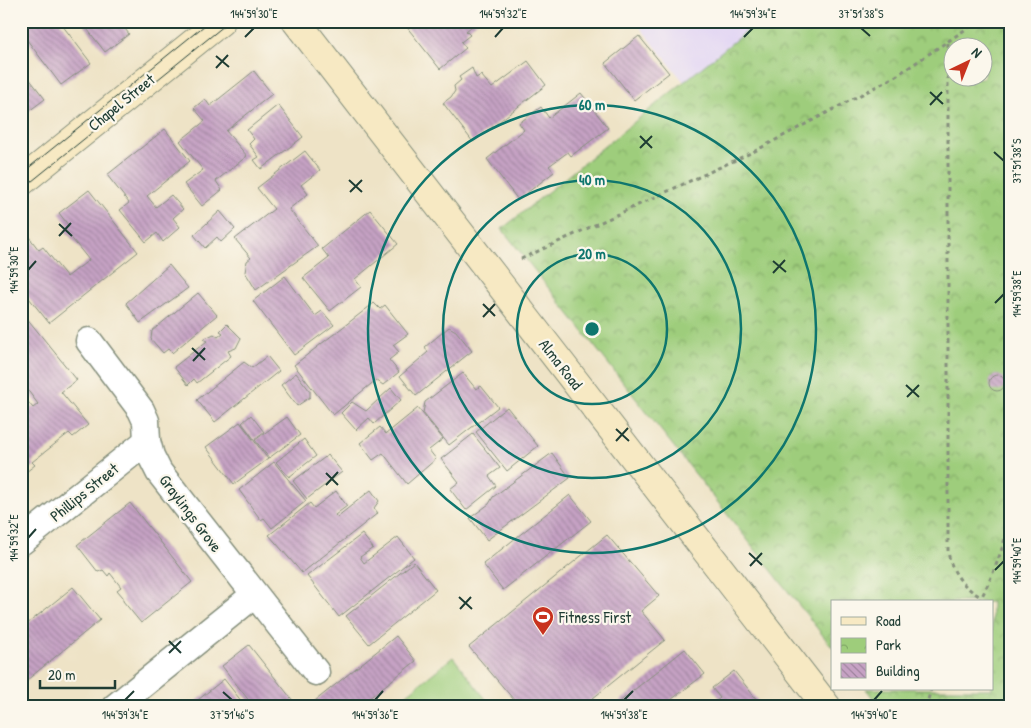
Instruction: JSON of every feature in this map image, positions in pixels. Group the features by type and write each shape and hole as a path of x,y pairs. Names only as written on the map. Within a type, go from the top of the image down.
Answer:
{"street":[{"name":"Chapel Street","path":"21,182 221,21"},
{"name":"Alma Road","path":"296,21 827,707"},
{"name":"Graylings Grove","path":"89,341 141,410 146,422 147,441 159,472 316,672"},
{"name":"Phillips Street","path":"21,542 147,441"},
{"path":"115,707 254,595"}],"path":[{"path":"955,38 978,21"},
{"path":"521,259 755,150 896,76 944,46"},
{"path":"948,88 948,551 950,562 960,581 969,591 981,597"},
{"path":"979,600 1004,544 1010,520"},
{"path":"1004,544 1010,538"},
{"path":"926,707 931,690"}],"shaded area":[{"path":"635,21 759,21 684,82"}],"green space":[{"path":"759,21 1010,21 1010,707 880,707 867,690 994,690 994,600 831,600 831,646 502,229"},
{"path":"453,657 492,707 391,707"}],"building":[{"path":"21,21 59,21 91,63 61,85 21,32"},
{"path":"81,21 119,21 129,34 105,52"},
{"path":"402,21 478,21 466,31 470,35 461,42 466,48 440,69"},
{"path":"639,36 669,73 634,100 605,63"},
{"path":"528,61 546,85 473,142 443,103 455,91 454,86 461,80 459,77 472,68 476,78 481,75 492,88"},
{"path":"21,68 45,99 21,117"},
{"path":"254,71 272,94 226,131 247,156 216,181 222,190 202,206 184,184 203,170 180,141 205,121 194,108 205,99 210,106"},
{"path":"581,93 608,128 571,156 568,152 549,166 554,172 518,200 487,159 524,130 519,123 541,107 549,118"},
{"path":"278,105 303,137 261,169 254,160 259,157 249,144 254,139 247,130"},
{"path":"165,129 190,161 147,196 156,207 171,195 183,209 173,218 180,227 163,242 157,233 146,242 120,210 129,203 107,175"},
{"path":"305,151 320,170 301,185 308,194 289,209 318,246 256,290 245,272 247,261 251,258 235,239 274,209 257,188"},
{"path":"89,190 138,252 49,323 21,288 21,244 29,237 39,250 43,247 67,277 89,260 65,230 69,226 59,213"},
{"path":"370,210 398,244 355,279 361,287 330,311 303,278 329,258 322,249"},
{"path":"220,211 235,229 221,242 217,237 205,248 194,235"},
{"path":"169,265 188,288 140,323 126,303"},
{"path":"285,276 315,316 322,311 334,325 294,355 253,301"},
{"path":"198,293 217,315 172,353 168,349 163,353 151,339 152,331"},
{"path":"374,303 380,309 385,305 408,334 393,345 399,352 389,360 399,372 383,385 376,380 333,415 294,365"},
{"path":"21,311 77,380 61,392 88,425 73,437 69,433 32,462 35,465 21,476 21,397 23,396 33,408 38,404 26,388 24,390 21,387"},
{"path":"227,324 241,338 236,348 228,351 231,356 197,383 194,379 188,385 174,367 207,341 203,339 214,334 218,337 223,333 220,331"},
{"path":"449,327 456,331 472,351 416,396 400,376 428,352 425,347"},
{"path":"267,356 279,371 215,422 197,400 244,362 252,368"},
{"path":"296,373 310,391 310,397 297,406 281,385"},
{"path":"463,373 476,389 481,386 498,407 449,445 423,413 425,402"},
{"path":"994,375 1000,375 1005,380 1003,389 994,391 989,386 989,380"},
{"path":"391,388 401,400 374,424 369,418 356,430 341,413 352,402 366,411"},
{"path":"507,407 538,446 507,471 476,432"},
{"path":"418,408 443,439 429,450 436,459 407,484 383,453 373,460 360,443 380,427 386,434"},
{"path":"251,415 264,432 254,439 242,423"},
{"path":"287,417 300,435 269,458 255,440"},
{"path":"240,422 268,459 234,484 206,447"},
{"path":"473,434 500,468 489,476 496,486 466,510 450,489 459,482 441,459"},
{"path":"304,439 316,456 289,477 276,462"},
{"path":"552,453 570,478 487,540 470,518 489,504 493,497"},
{"path":"328,455 342,472 307,499 293,481"},
{"path":"274,462 306,501 272,528 264,518 261,520 239,490"},
{"path":"371,490 379,501 374,508 378,513 302,573 269,535 310,503 314,508 336,491 347,506 335,515 337,517"},
{"path":"570,495 591,521 503,590 483,564"},
{"path":"130,503 192,582 141,623 123,601 123,597 117,590 121,587 110,573 108,576 103,570 98,572 77,545"},
{"path":"362,534 373,548 360,557 364,563 398,537 414,558 339,617 307,576"},
{"path":"607,535 659,596 641,611 665,640 582,707 520,707 469,647"},
{"path":"414,562 436,590 369,644 346,616"},
{"path":"73,587 100,620 21,685 21,629"},
{"path":"396,636 416,661 358,707 319,707 315,701"},
{"path":"249,645 298,707 254,707 222,666"},
{"path":"685,649 705,674 663,706 661,703 656,707 613,707"},
{"path":"734,671 761,705 709,707 720,698 712,688"},
{"path":"224,679 246,707 195,707 193,704"}],"tram line":[{"path":"21,174 210,21"},
{"path":"21,190 230,21"}],"place":[{"name":"Fitness First","path":"543,636"}]}
